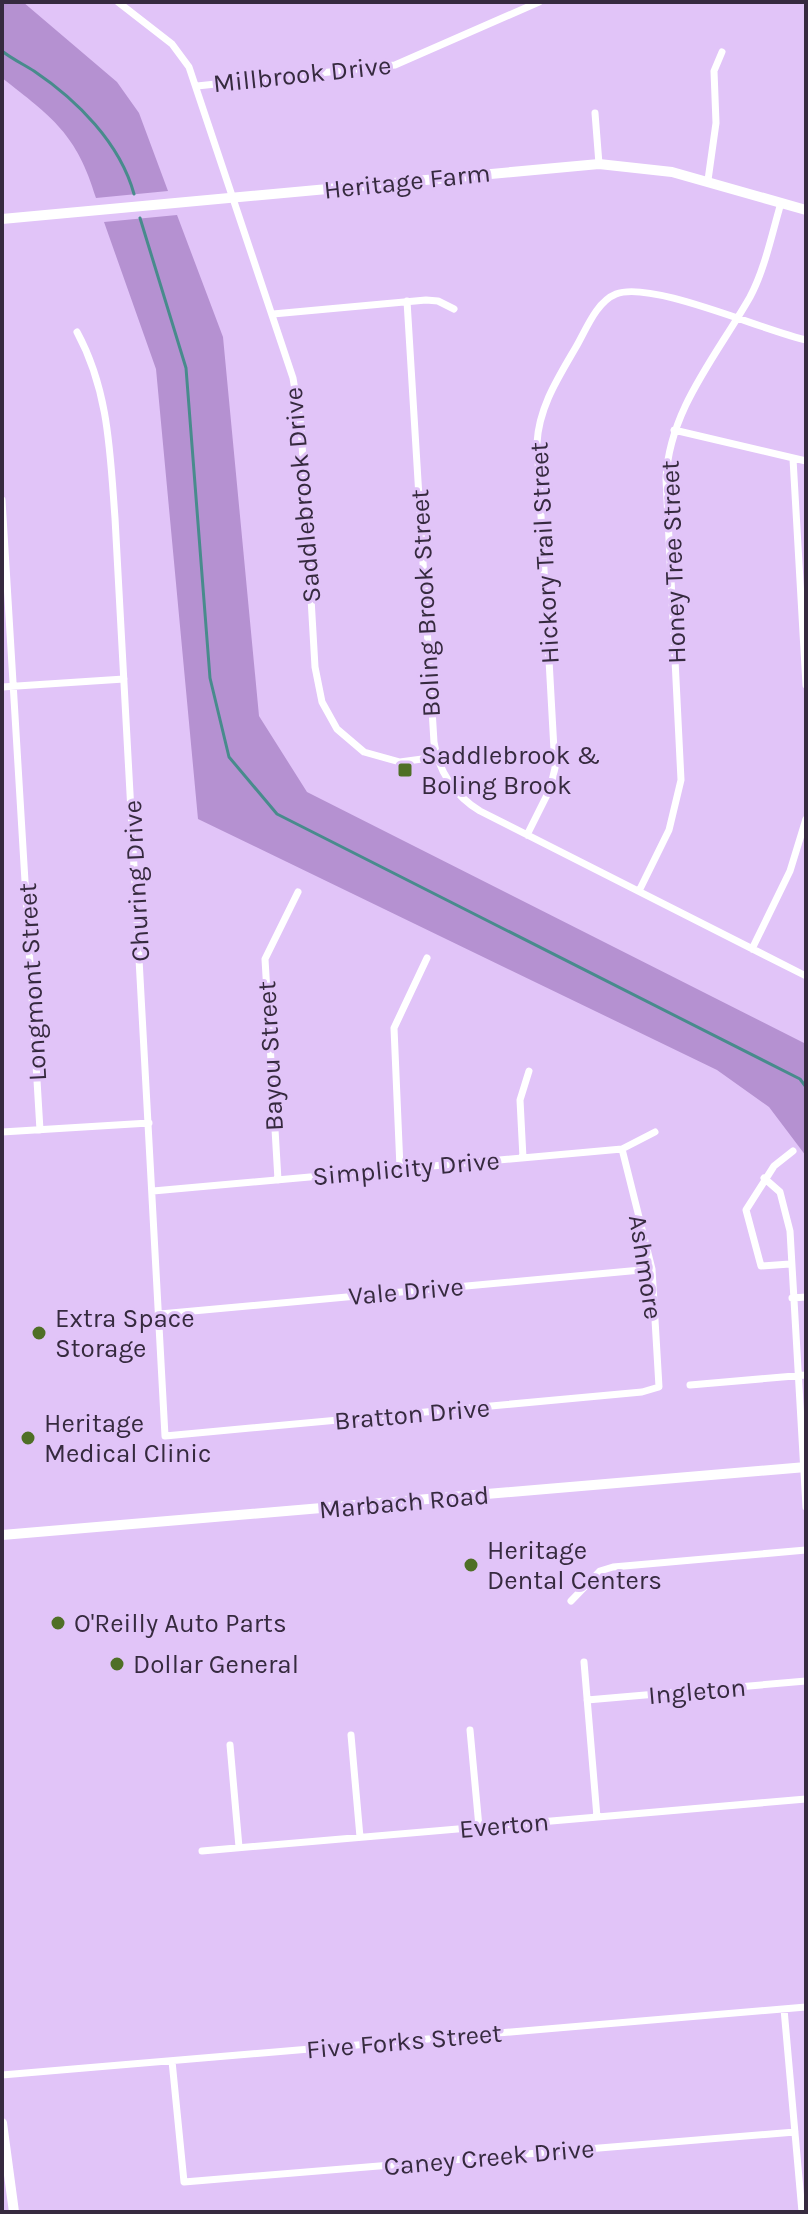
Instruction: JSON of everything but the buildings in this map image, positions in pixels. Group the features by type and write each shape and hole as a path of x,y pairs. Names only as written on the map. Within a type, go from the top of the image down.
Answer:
{"street":[{"name":"Saddlebrook Drive","path":"118,2 178,50 197,86 273,314 298,403 315,667 322,702 337,729 364,752 400,762 437,757"},
{"path":"127,8 135,2"},
{"name":"Millbrook Drive","path":"197,86 395,65 539,2"},
{"path":"708,180 716,123 714,71 722,52"},
{"path":"595,113 599,164"},
{"name":"Heritage Farm","path":"2,219 599,164 645,167 708,180 806,210"},
{"name":"Honey Tree Street","path":"639,891 669,830 681,780 666,479 674,430 751,295 781,203"},
{"name":"Hickory Trail Street","path":"527,835 550,789 555,768 537,443 538,426 550,392 596,312 615,294 639,291 806,340"},
{"path":"273,314 407,301 438,301 454,309"},
{"name":"Boling Brook Street","path":"407,301 437,757 451,784 466,802 527,835 806,976"},
{"name":"Churing Drive","path":"77,332 95,367 107,425 124,679 165,1436"},
{"path":"674,430 806,461"},
{"path":"793,459 806,685"},
{"name":"Longmont Street","path":"2,500 40,1130"},
{"path":"2,687 124,679"},
{"path":"752,949 790,871 806,819"},
{"name":"Bayou Street","path":"278,1180 265,959 298,892"},
{"path":"400,1168 394,1028 427,958"},
{"path":"523,1158 520,1100 529,1071"},
{"path":"2,1132 149,1123"},
{"name":"Simplicity Drive","path":"153,1191 622,1149 655,1132"},
{"name":"Ashmore","path":"622,1149 652,1269 659,1387"},
{"path":"790,1264 761,1266 746,1210 764,1178 793,1151"},
{"path":"764,1178 775,1185 785,1204 790,1231 792,1298 802,1376 806,1507"},
{"name":"Vale Drive","path":"160,1314 652,1269"},
{"path":"792,1298 806,1297"},
{"path":"690,1385 802,1376"},
{"name":"Bratton Drive","path":"165,1436 642,1392 659,1387"},
{"name":"Marbach Road","path":"2,1535 804,1467"},
{"path":"571,1601 600,1571 613,1567 806,1550"},
{"path":"584,1662 597,1817"},
{"name":"Ingleton","path":"587,1700 806,1681"},
{"path":"470,1730 479,1827"},
{"path":"351,1735 360,1837"},
{"path":"230,1745 239,1847"},
{"name":"Everton","path":"202,1851 806,1799"},
{"name":"Five Forks Street","path":"2,2075 806,2007"},
{"path":"784,2009 802,2212"},
{"name":"Caney Creek Drive","path":"172,2061 184,2182 795,2132"},
{"path":"2,2123 14,2212"}],"shaded area":[{"path":"2,2 23,2 117,82 139,113 168,191 96,198 80,158 61,129 2,78"},
{"path":"177,215 223,337 259,716 307,792 806,1044 806,1156 769,1107 717,1070 198,819 156,369 104,222"}],"waterway":[{"path":"2,51 66,95 95,124 119,157 134,194"},
{"path":"140,218 186,368 210,678 229,757 277,814 800,1079 806,1087"}],"place":[{"name":"Saddlebrook & Boling Brook","path":"405,770"},
{"name":"Extra Space Storage","path":"39,1333"},
{"name":"Heritage Medical Clinic","path":"28,1438"},
{"name":"Heritage Dental Centers","path":"471,1565"},
{"name":"O'Reilly Auto Parts","path":"58,1623"},
{"name":"Dollar General","path":"117,1664"}]}
